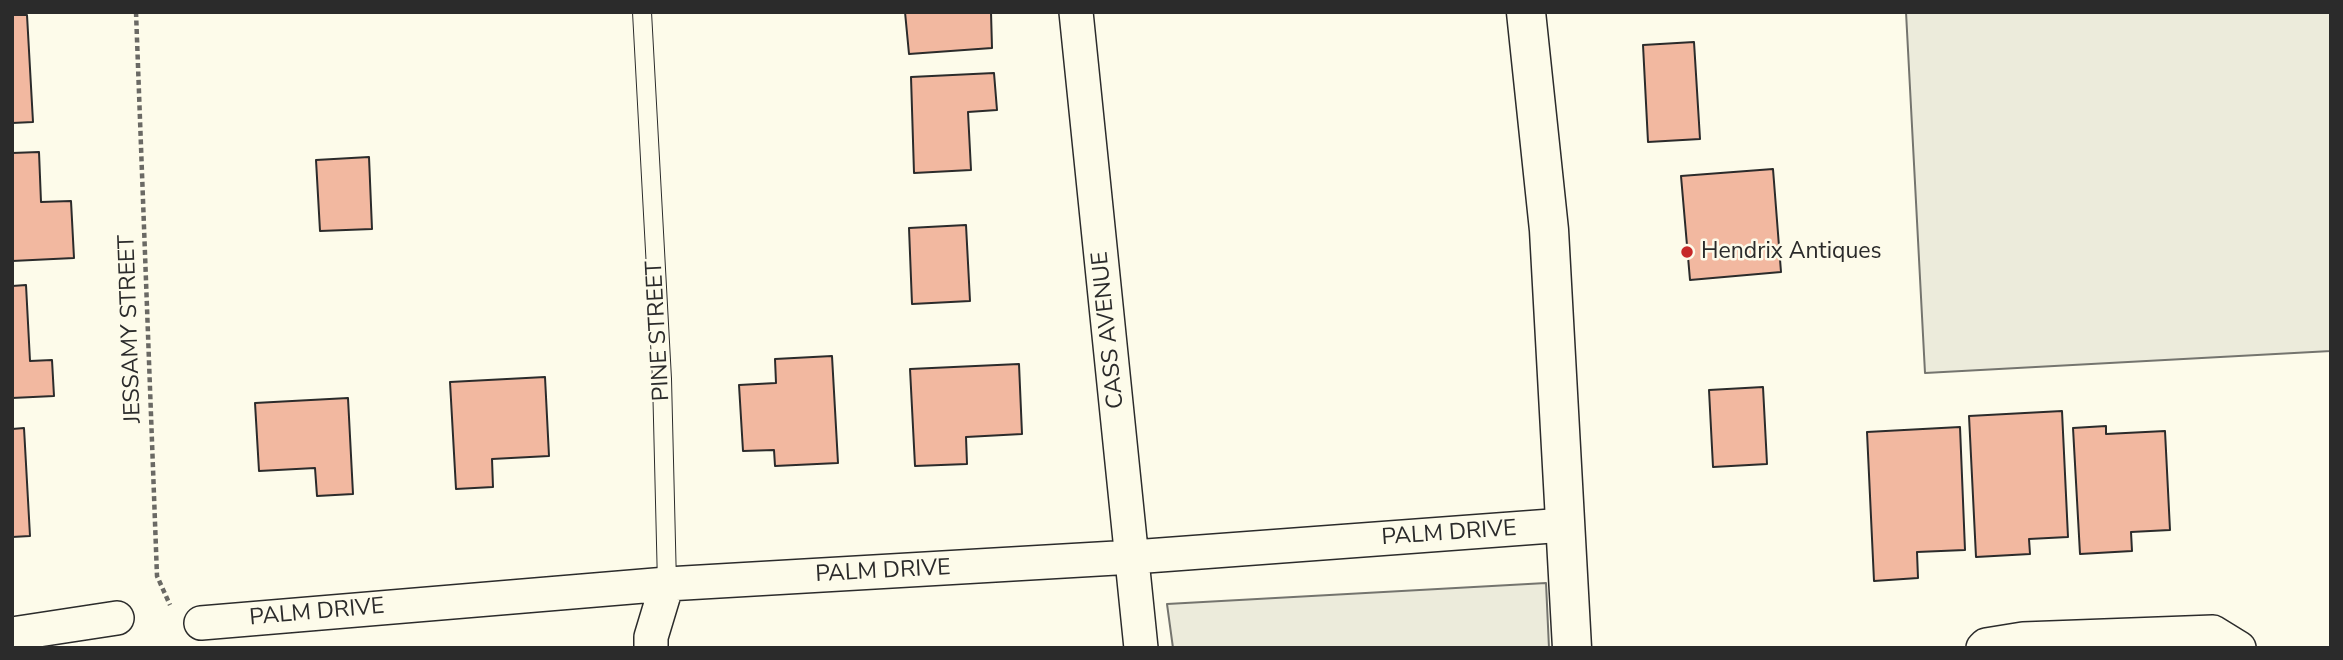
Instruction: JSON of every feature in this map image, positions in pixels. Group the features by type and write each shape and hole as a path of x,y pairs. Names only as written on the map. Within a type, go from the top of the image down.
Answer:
{"main road":[{"path":"1526,12 1549,230 1572,648"},
{"path":"1549,12 1549,230"}],"street":[{"name":"CASS AVENUE","path":"1076,12 1141,648"},
{"name":"PALM DRIVE","path":"201,623 667,584 1133,557 1565,526"},
{"name":"PINE STREET","path":"651,648 651,637 667,584"},
{"path":"12,634 117,618"},
{"path":"1983,648 1986,645 2023,639 2213,632 2239,648"}],"lane":[{"name":"PINE STREET","path":"642,12 662,379 667,584"}],"path":[{"name":"JESSAMY STREET","path":"136,12 157,576 170,606 201,623"}],"shaded area":[{"path":"1906,12 2331,12 2331,351 1925,373"},
{"path":"1546,583 1549,648 1173,648 1167,604"}],"building":[{"path":"905,12 991,12 992,48 909,54"},
{"path":"12,15 27,15 33,122 12,123"},
{"path":"1694,42 1700,139 1648,142 1643,45"},
{"path":"994,73 997,110 968,112 971,170 914,173 911,77"},
{"path":"39,152 41,202 71,201 74,258 12,261 12,153"},
{"path":"369,157 372,229 320,231 316,160"},
{"path":"1773,169 1781,272 1690,280 1681,176"},
{"path":"966,225 970,301 912,304 909,228"},
{"path":"26,285 30,361 52,360 54,396 12,398 12,286"},
{"path":"832,356 838,463 775,466 774,450 743,451 739,385 776,383 775,359"},
{"path":"1019,364 1022,434 966,437 967,464 915,466 910,369"},
{"path":"545,377 549,456 492,459 493,487 456,489 450,382"},
{"path":"1763,387 1767,464 1713,467 1709,390"},
{"path":"348,398 353,494 317,496 315,468 259,471 255,403"},
{"path":"2062,411 2068,537 2029,539 2030,554 1976,557 1969,416"},
{"path":"2106,426 2106,434 2165,431 2170,530 2131,532 2132,551 2080,554 2073,428"},
{"path":"1960,427 1965,550 1917,552 1918,578 1874,581 1867,432"},
{"path":"24,428 30,536 12,537 12,429"}],"place":[{"name":"Hendrix Antiques","path":"1687,252"}]}
